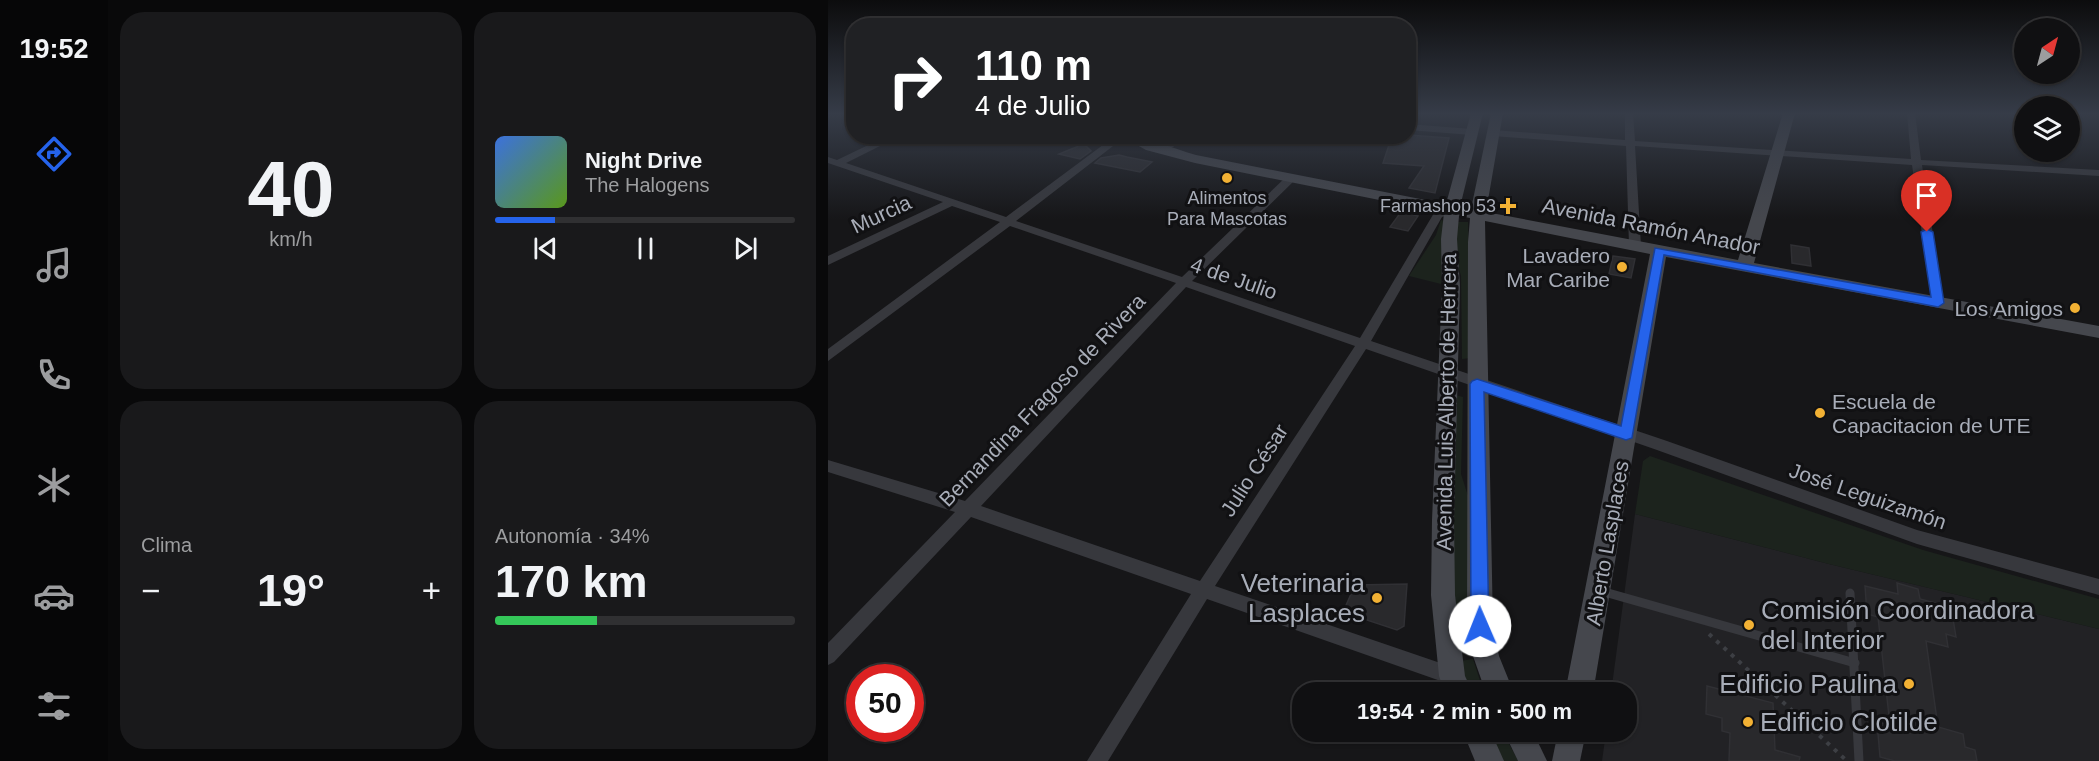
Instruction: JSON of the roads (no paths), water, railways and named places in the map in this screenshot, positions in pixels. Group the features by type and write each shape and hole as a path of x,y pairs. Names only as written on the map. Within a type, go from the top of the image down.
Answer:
{"street":[{"path":"831,164 867,149"},
{"path":"828,356 1105,149"},
{"name":"Avenida Ramón Anador","path":"1138,149 1144,152 1195,159"},
{"name":"Avenida Ramón Anador","path":"1156,149 1195,159 1635,246 2099,332"},
{"name":"Avenida Luis Alberto de Herrera","path":"1456,682 1443,595 1443,520 1451,286 1449,239 1452,210 1468,149"},
{"name":"Avenida Luis Alberto de Herrera","path":"1490,149 1477,214 1477,384 1480,626 1486,656 1496,682"},
{"path":"1631,149 1635,246"},
{"path":"1697,149 2099,173"},
{"path":"1744,267 1779,149"},
{"path":"1915,149 1938,303"},
{"name":"4 de Julio","path":"831,164 1185,281 1626,434"},
{"name":"Bernandina Fragoso de Rivera","path":"828,656 1185,281 1291,178"},
{"name":"Murcia","path":"828,261 950,203"},
{"name":"Julio César","path":"1097,761 1204,589 1363,344 1438,215 1452,210"},
{"name":"Alberto Lasplaces","path":"1581,682 1659,250"},
{"name":"José Leguizamón","path":"1626,434 1920,538 2099,587"},
{"path":"828,466 969,509 1204,589 1448,682"},
{"path":"1481,742 1490,761"},
{"path":"1523,742 1533,761"},
{"path":"1566,761 1570,742"}],"lane":[{"path":"1598,591 1855,663"},
{"path":"1850,593 1859,761"}],"place":[{"name":"Alimentos Para Mascotas","path":"1227,178"},
{"name":"Farmashop 53","path":"1508,206"},
{"name":"Lavadero Mar Caribe","path":"1622,267"},
{"name":"Los Amigos","path":"2075,308"},
{"name":"Escuela de Capacitacion de UTE","path":"1820,413"},
{"name":"Veterinaria Lasplaces","path":"1377,598"},
{"name":"Comisión Coordinadora del Interior","path":"1749,625"},
{"name":"Edificio Paulina","path":"1909,684"},
{"name":"Edificio Clotilde","path":"1748,722"}]}
